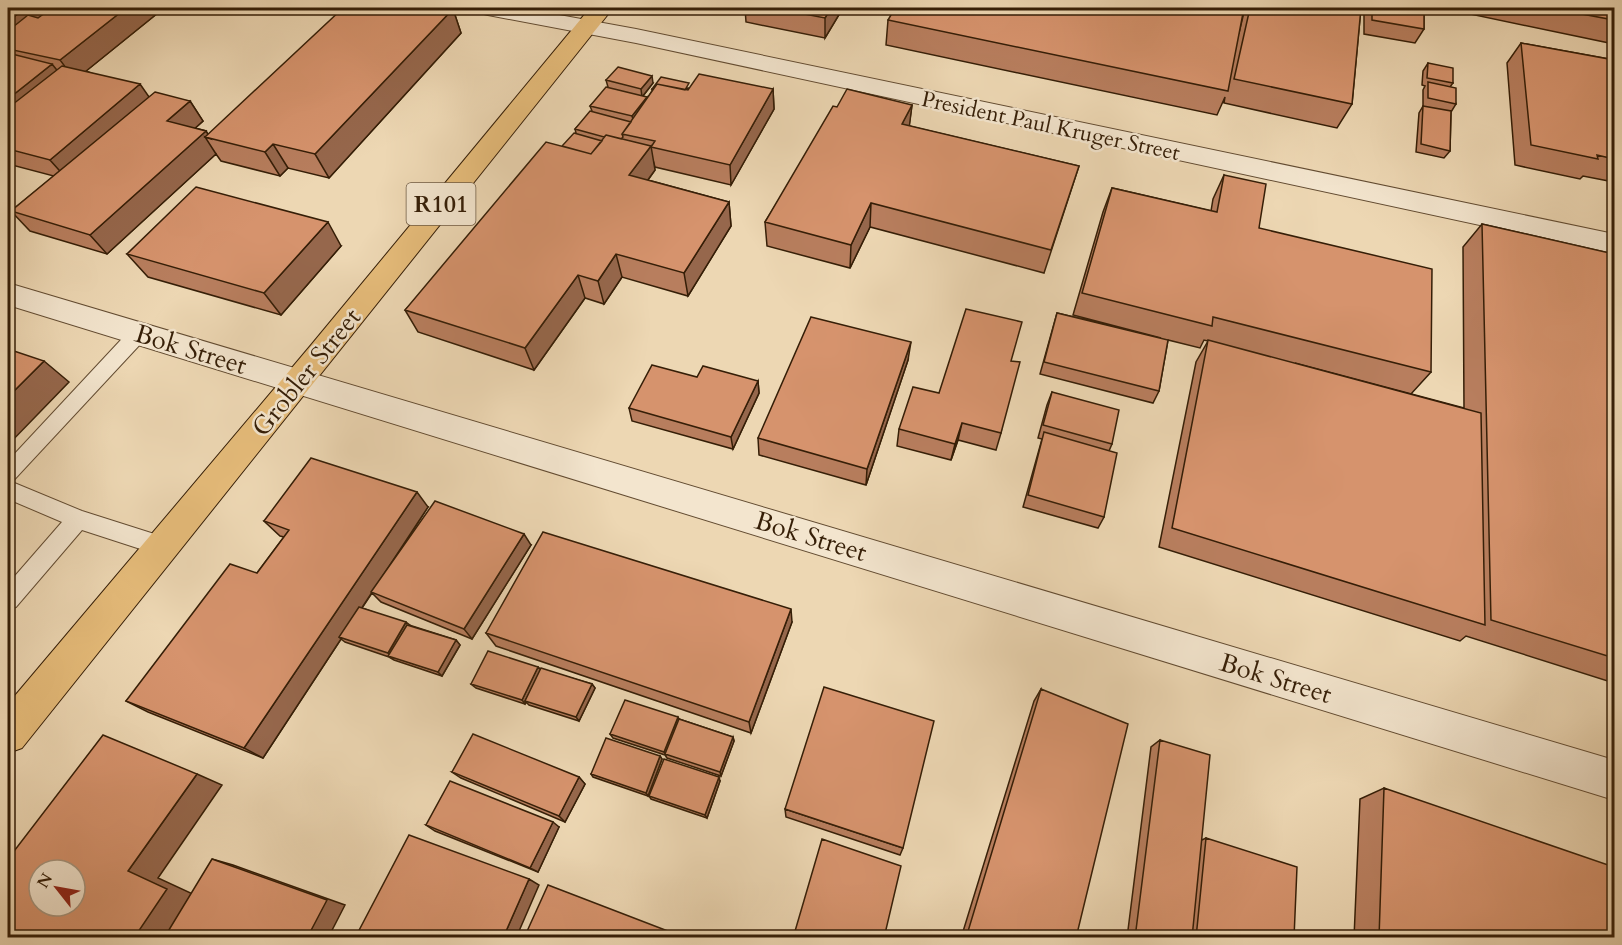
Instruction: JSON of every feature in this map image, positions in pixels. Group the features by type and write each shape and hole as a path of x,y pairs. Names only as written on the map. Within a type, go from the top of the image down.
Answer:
{"main road":[{"name":"Grobler Street","path":"8,734 594,17"}],"street":[{"name":"President Paul Kruger Street","path":"488,8 594,17 1614,244"},
{"name":"Bok Street","path":"8,294 1614,780"}],"lane":[{"path":"8,475 139,333"},
{"path":"8,490 78,519 162,546"},
{"path":"8,600 78,519"}],"building":[{"path":"8,8 26,8 8,21"},
{"path":"52,8 126,8 60,60 8,49 8,31 28,15 38,18"},
{"path":"343,8 453,9 315,154 273,144 265,152 205,137"},
{"path":"773,8 831,8 825,18"},
{"path":"895,8 1244,8 1228,91 888,20"},
{"path":"1250,8 1361,8 1352,104 1234,79"},
{"path":"1372,8 1424,8 1424,29 1372,20"},
{"path":"1550,8 1614,8 1614,20"},
{"path":"1521,43 1614,60 1614,159 1597,155 1598,159 1531,145"},
{"path":"8,53 52,64 8,99"},
{"path":"1428,63 1453,68 1453,83 1427,78"},
{"path":"62,66 140,84 50,160 8,149 8,108"},
{"path":"618,67 652,76 641,89 606,80"},
{"path":"699,74 773,89 730,165 651,147 655,141 622,134 657,84 688,90"},
{"path":"661,77 689,83 685,90 657,84 652,89"},
{"path":"1428,82 1456,88 1456,104 1428,98"},
{"path":"606,87 647,97 632,116 590,106"},
{"path":"847,89 912,105 902,124 1079,166 1051,250 871,203 851,245 765,222 833,106 837,107"},
{"path":"155,92 190,101 167,121 206,131 90,235 11,211"},
{"path":"1423,106 1451,111 1450,151 1421,144"},
{"path":"590,111 631,122 621,139 575,129"},
{"path":"574,133 602,141 591,154 562,146"},
{"path":"606,135 651,146 629,175 729,202 684,273 616,254 598,281 578,275 525,348 405,310 546,142 591,154"},
{"path":"1224,175 1266,184 1259,228 1432,269 1431,372 1213,317 1212,326 1082,293 1112,188 1217,212"},
{"path":"196,187 328,222 264,293 127,254"},
{"path":"1482,224 1614,254 1614,658 1491,620"},
{"path":"966,309 1022,322 1011,361 1020,362 1001,433 962,423 955,444 899,429 913,387 939,393"},
{"path":"1057,313 1168,340 1159,391 1044,362"},
{"path":"811,317 911,342 867,469 758,438"},
{"path":"1208,340 1481,413 1485,625 1172,528"},
{"path":"8,349 44,361 8,397"},
{"path":"652,365 697,377 703,366 758,381 731,437 629,408"},
{"path":"1052,392 1119,410 1112,444 1043,425"},
{"path":"1044,432 1117,453 1104,517 1028,495"},
{"path":"311,458 417,492 244,748 126,701 230,564 257,573 289,530 264,521"},
{"path":"435,501 524,534 464,629 371,592"},
{"path":"543,532 791,609 749,722 486,633"},
{"path":"359,607 406,622 388,653 339,637"},
{"path":"407,625 456,640 438,672 388,656"},
{"path":"488,651 538,667 522,700 471,684"},
{"path":"541,668 592,684 576,717 525,701"},
{"path":"824,687 934,721 903,848 785,809"},
{"path":"1041,689 1128,724 1076,938 966,938"},
{"path":"625,700 678,717 664,752 610,734"},
{"path":"679,719 733,737 720,772 665,754"},
{"path":"473,734 579,777 559,816 452,772"},
{"path":"103,735 197,774 128,871 167,889 134,938 8,938 8,859"},
{"path":"606,738 660,756 646,793 591,774"},
{"path":"1160,740 1210,755 1192,938 1135,938"},
{"path":"664,759 719,777 705,815 649,796"},
{"path":"450,781 553,822 530,868 426,825"},
{"path":"1384,788 1614,867 1614,938 1379,938"},
{"path":"409,835 529,879 503,938 355,938"},
{"path":"1206,838 1297,867 1294,938 1196,938"},
{"path":"822,839 901,866 884,938 793,938"},
{"path":"212,859 327,900 307,938 164,938"},
{"path":"548,885 686,938 524,938"}]}
